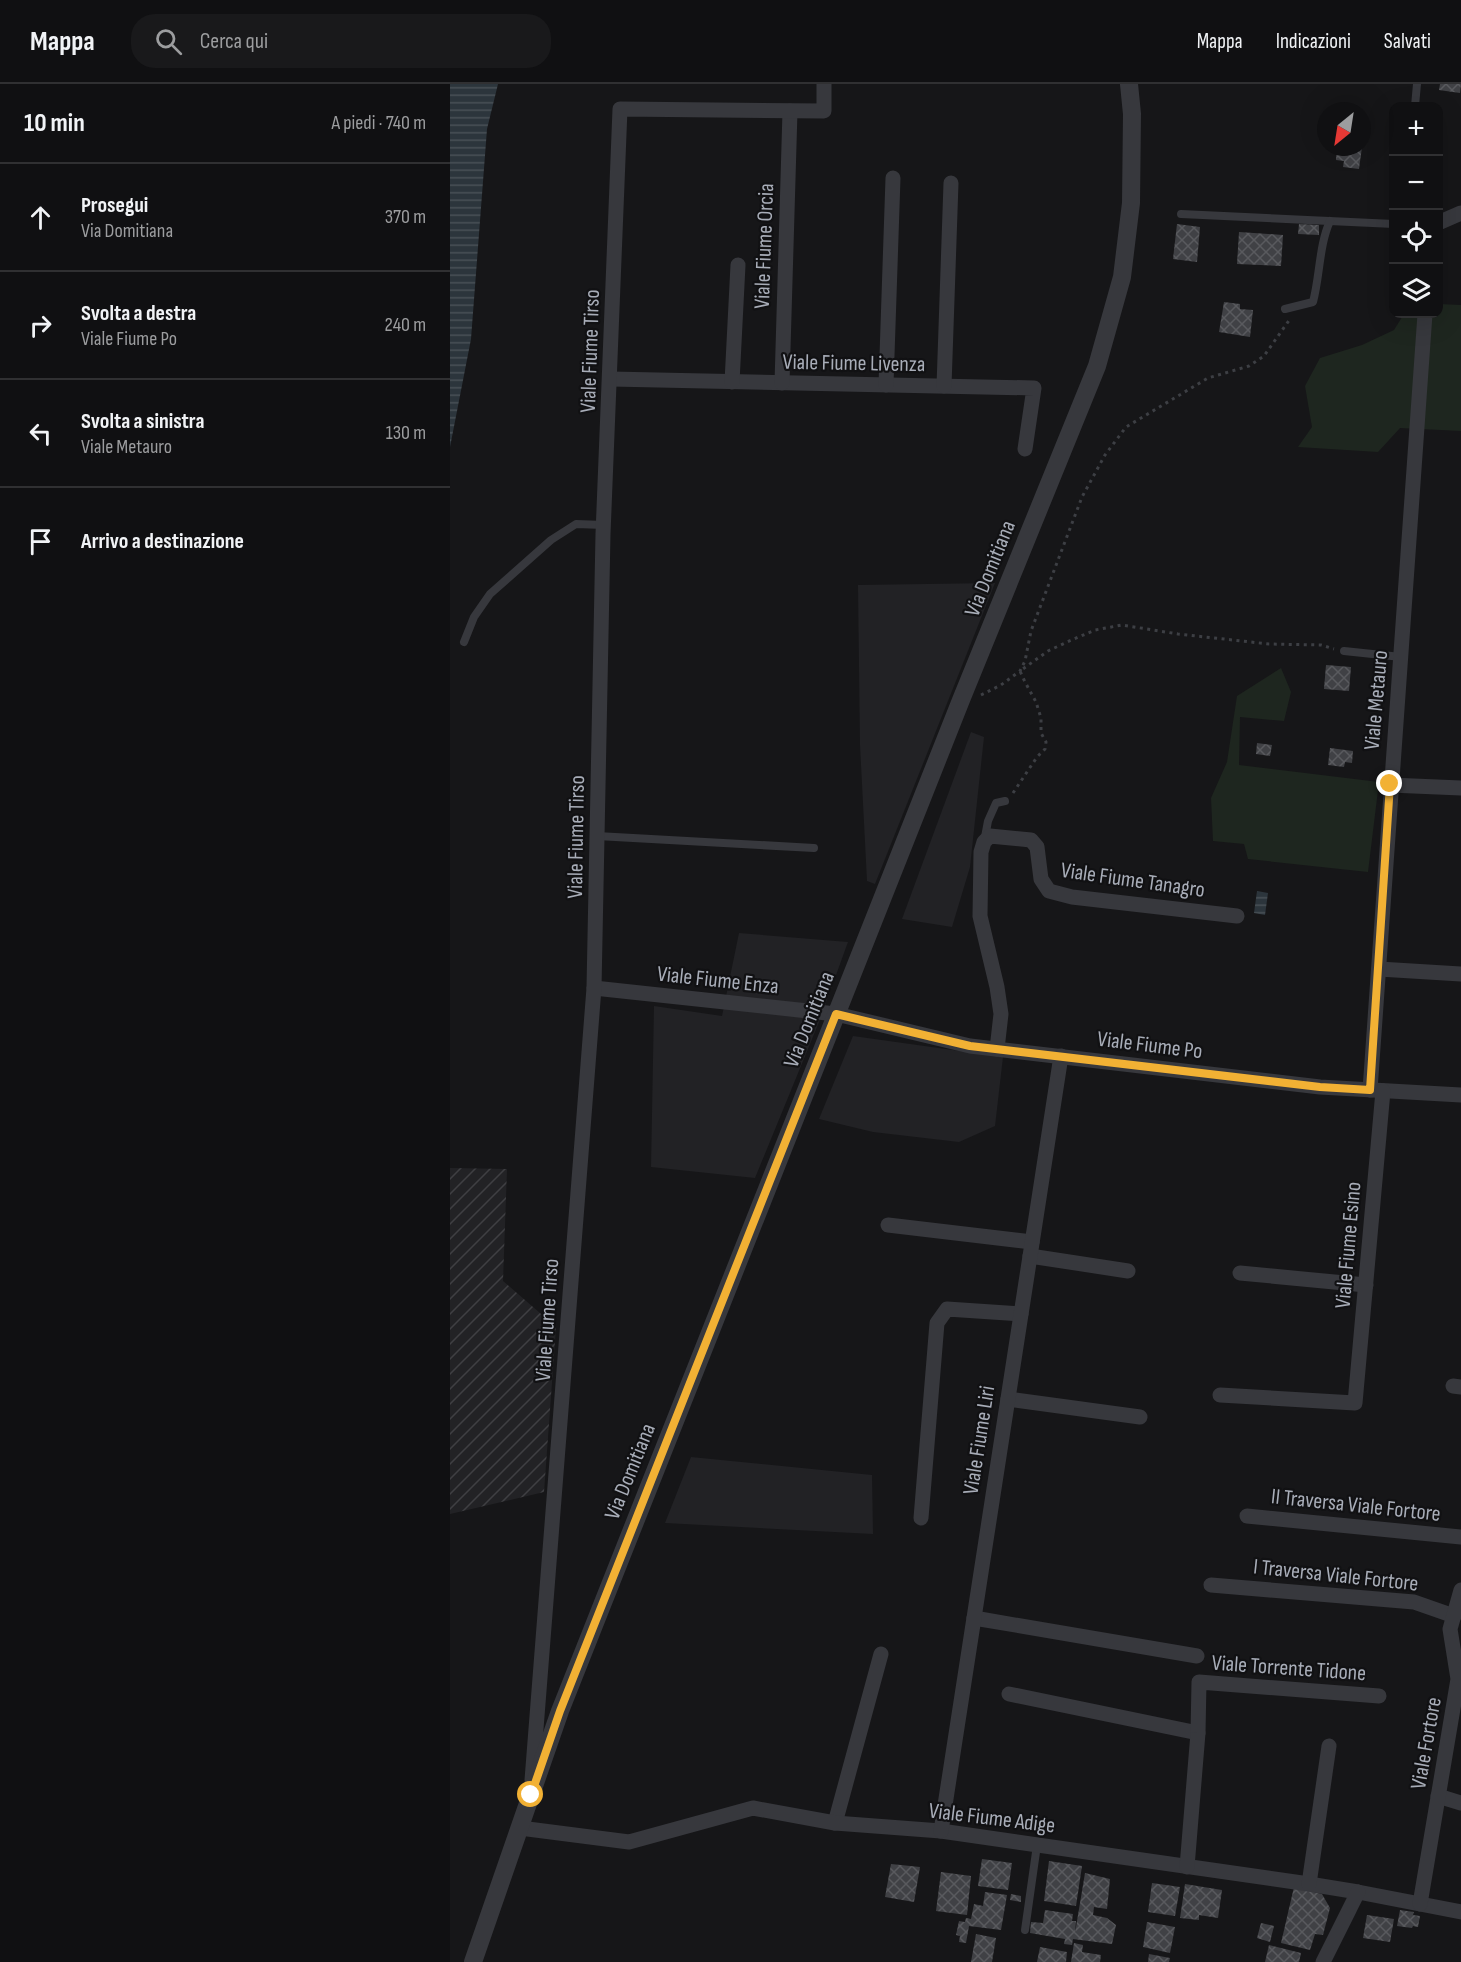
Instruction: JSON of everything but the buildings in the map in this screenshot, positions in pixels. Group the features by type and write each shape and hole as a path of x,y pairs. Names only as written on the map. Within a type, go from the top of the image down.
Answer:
{"street":[{"name":"Viale Fiume Tirso","path":"531,1795 594,988 604,525 620,109 824,111 824,84"},
{"name":"Via Domitiana","path":"473,1962 564,1700 961,700 1097,366 1122,277 1131,202 1132,114 1129,84"},
{"name":"Viale Fiume Orcia","path":"782,383 790,111"},
{"path":"886,385 893,178"},
{"path":"944,386 951,183"},
{"path":"1443,221 1461,213"},
{"path":"732,382 738,265"},
{"name":"Viale Metauro","path":"1376,1090 1378,969 1425,318"},
{"name":"Viale Fiume Livenza","path":"611,379 1034,388 1025,449"},
{"path":"1390,784 1461,788"},
{"name":"Viale Fiume Tanagro","path":"984,842 990,836 1031,840 1037,848 1041,879 1049,891 1072,897 1237,916"},
{"path":"984,842 980,875 980,916 1001,1014 997,1049"},
{"path":"1378,969 1461,974"},
{"name":"Viale Fiume Enza","path":"594,988 836,1014"},
{"name":"Viale Fiume Po","path":"836,1014 970,1046 1320,1087 1461,1095"},
{"name":"Viale Fiume Liri","path":"941,1831 1061,1056"},
{"name":"Viale Fiume Esino","path":"1220,1395 1355,1403 1366,1285 1376,1090"},
{"path":"888,1225 1031,1249 1128,1271"},
{"path":"1240,1273 1366,1285"},
{"path":"921,1518 937,1323 940,1315 947,1309 1021,1314"},
{"path":"1008,1399 1140,1417"},
{"name":"II Traversa Viale Fortore","path":"1247,1516 1461,1537"},
{"name":"I Traversa Viale Fortore","path":"1211,1585 1414,1602 1454,1616"},
{"name":"Viale Fortore","path":"1420,1904 1460,1680 1450,1629 1461,1590"},
{"path":"974,1618 1197,1656"},
{"path":"835,1823 881,1654"},
{"name":"Viale Torrente Tidone","path":"1187,1867 1198,1733 1199,1682 1378,1696"},
{"path":"1009,1694 1198,1733"},
{"path":"1309,1884 1329,1746"},
{"path":"1438,1796 1461,1803"},
{"name":"Viale Fiume Adige","path":"520,1828 629,1842 753,1808 835,1823 941,1831 1309,1884 1461,1912"},
{"path":"1323,1962 1358,1892"}],"lane":[{"path":"1415,102 1417,84"},
{"path":"1181,214 1389,224"},
{"path":"1285,309 1313,302 1319,280 1325,232 1330,221"},
{"path":"464,642 474,617 490,594 551,540 576,524 604,525"},
{"path":"1344,651 1401,657"},
{"path":"984,842 988,821 996,803 1005,801"},
{"path":"597,836 813,848"},
{"path":"1025,1930 1036,1845"}],"path":[{"path":"1005,801 1045,748 1046,742 1041,733 1041,718 1036,702 1020,671 1025,661 1031,631 1082,497 1105,455 1126,427 1208,378 1249,366 1264,356 1288,320 1313,302"},
{"path":"961,700 983,694 1001,685 1048,651 1095,630 1122,625 1269,644 1320,645 1344,651"}],"shaded area":[{"path":"450,84 498,84 487,129 471,339 450,447"},
{"path":"1443,304 1461,305 1461,431 1400,428 1378,452 1298,447 1312,427 1305,386 1320,358 1362,345 1394,330 1402,318 1443,318"},
{"path":"995,583 875,884 867,881 860,745 858,585"},
{"path":"1281,668 1291,692 1284,721 1240,717 1239,765 1379,782 1368,872 1248,859 1244,844 1213,841 1211,798 1227,762 1237,696"},
{"path":"971,732 984,737 970,867 952,927 902,919"},
{"path":"1257,891 1268,893 1265,915 1254,913"},
{"path":"739,933 848,942 819,1022 755,1178 651,1167 654,1006 722,1016"},
{"path":"853,1036 1003,1057 995,1126 959,1142 873,1132 819,1119"},
{"path":"450,1168 507,1169 503,1281 556,1327 544,1492 450,1514"},
{"path":"691,1457 872,1475 873,1534 665,1523"}],"route":[{"path":"531,1795 560,1711 836,1014 970,1046 1320,1087 1370,1090 1390,784"}]}
